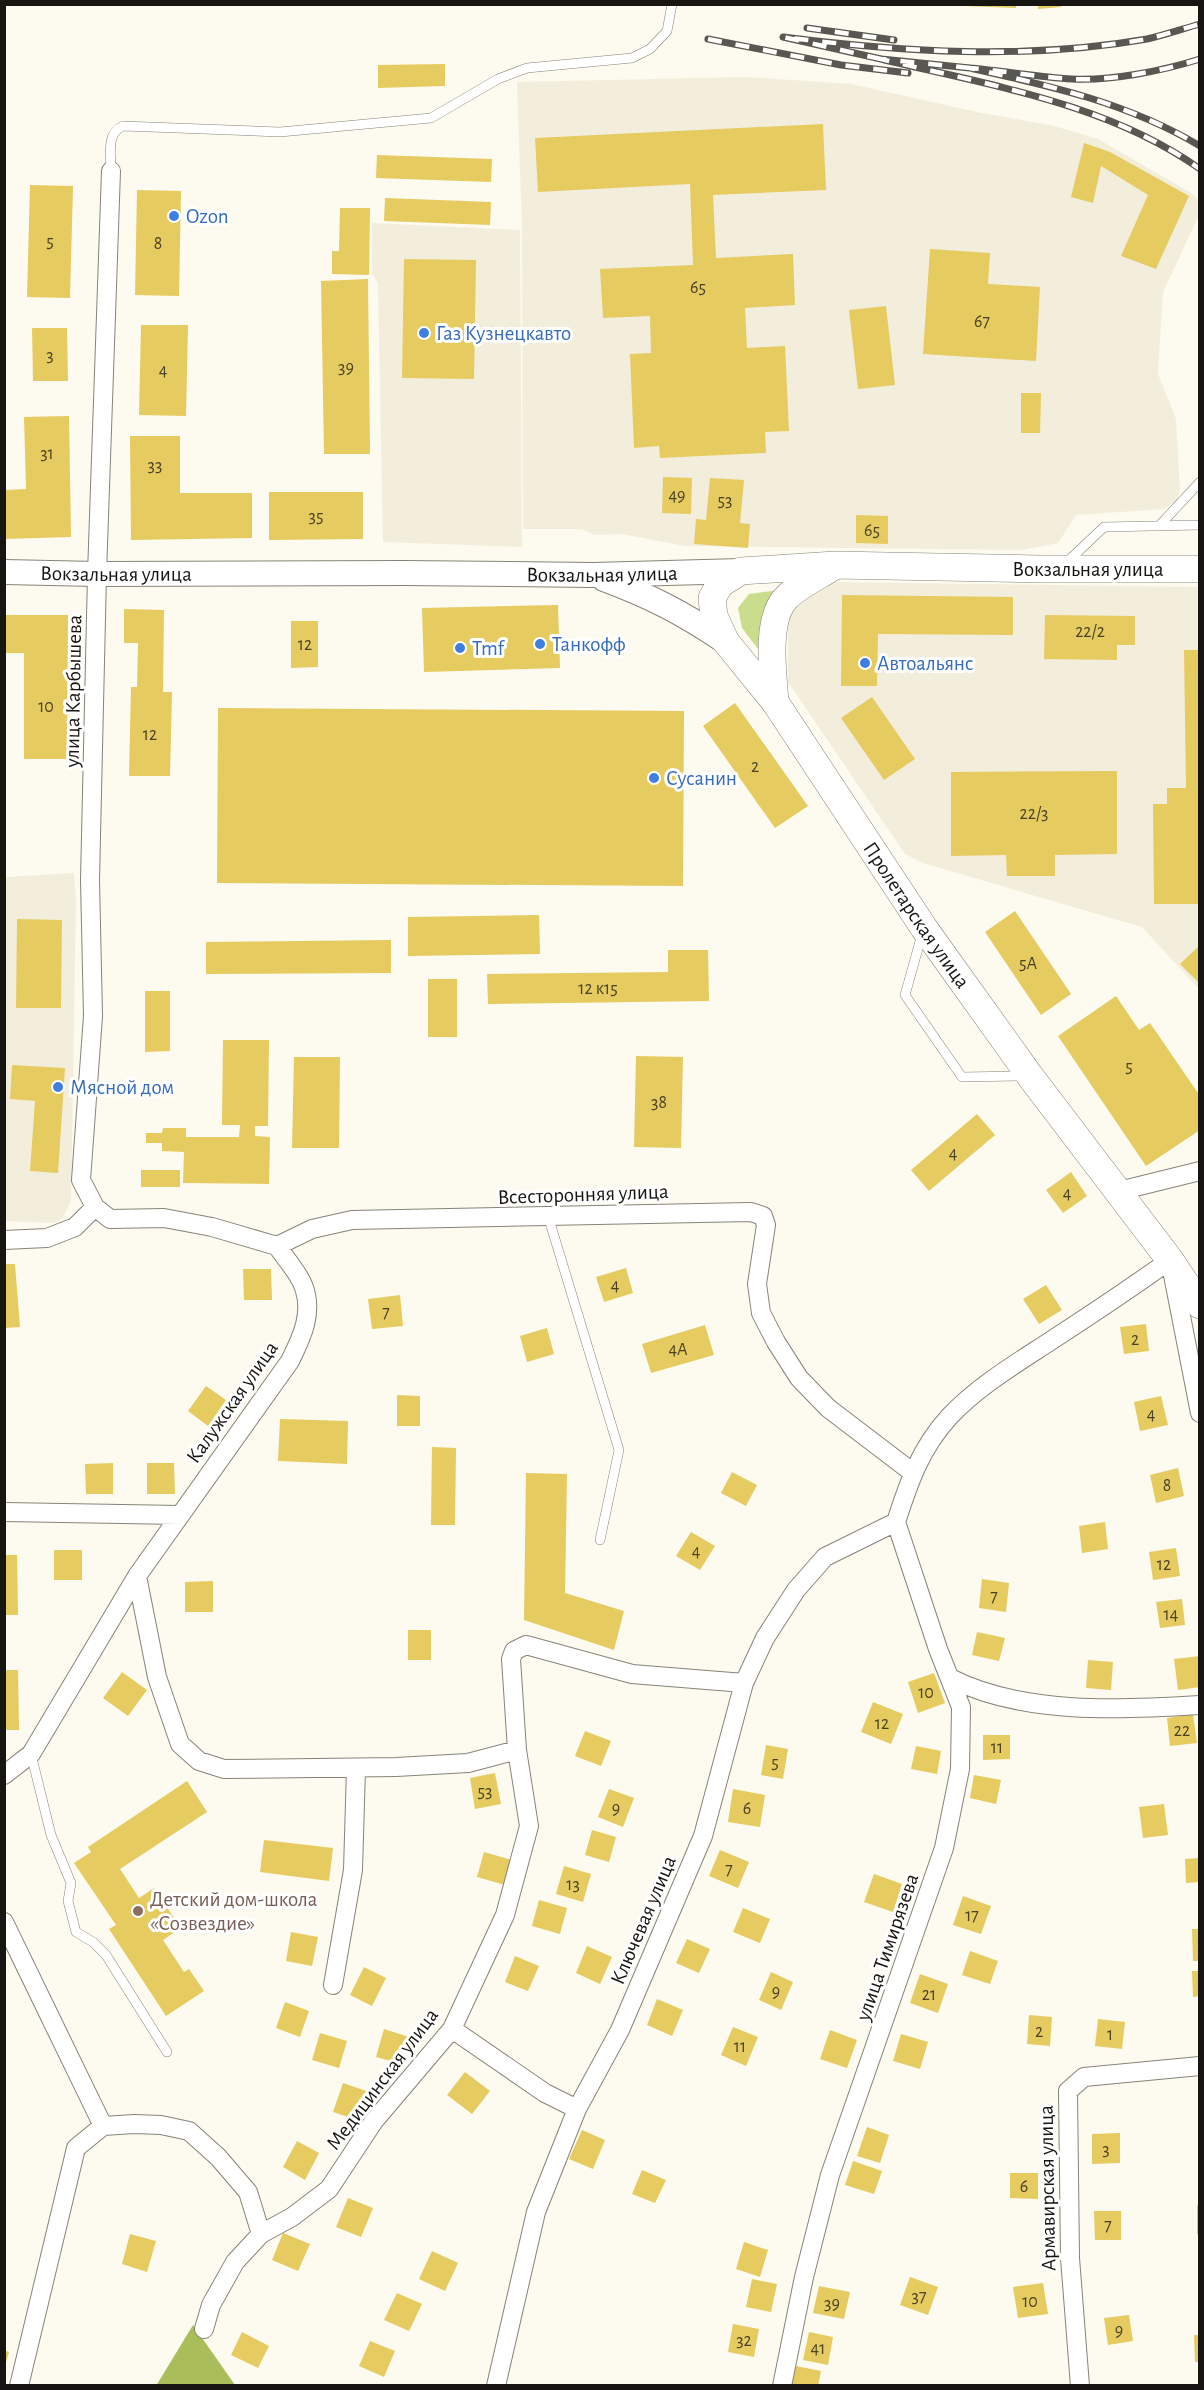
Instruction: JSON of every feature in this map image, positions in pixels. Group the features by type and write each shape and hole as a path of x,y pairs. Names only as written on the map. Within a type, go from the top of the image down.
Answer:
{"main road":[{"name":"Вокзальная улица","path":"4,572 593,575 835,566 1200,568"},
{"path":"775,702 771,639 776,618 786,598 835,566"},
{"path":"726,642 714,616 712,598 720,584 741,571"},
{"name":"Пролетарская улица","path":"593,575 650,597 685,614 726,642 775,702 924,928 1030,1076 1170,1260 1200,1305"}],"street":[{"name":"улица Карбышева","path":"95,1207 81,1180 93,1016 90,880 97,574 111,171"},
{"path":"1119,1191 1200,1171"},
{"path":"4,1240 47,1238 75,1227 95,1207 110,1218 164,1218 212,1227 277,1246"},
{"name":"Всесторонняя улица","path":"277,1246 312,1229 352,1220 751,1212 763,1216 766,1225 757,1284 761,1313 776,1341 799,1377 828,1408 912,1472"},
{"name":"Калужская улица","path":"4,1774 31,1754 137,1576 290,1361 303,1335 309,1310 303,1285 277,1246"},
{"path":"896,1522 912,1472 949,1417 982,1387 1116,1299 1170,1260 1200,1413"},
{"path":"4,1512 180,1515"},
{"name":"улица Тимирязева","path":"782,2385 804,2277 830,2175 944,1848 960,1770 961,1707 938,1649 896,1522"},
{"name":"Ключевая улица","path":"496,2385 536,2212 577,2109 620,2030 703,1836 744,1683 765,1638 796,1590 825,1557 896,1522"},
{"path":"137,1576 157,1677 180,1744 199,1761 224,1768 356,1768 468,1763 517,1750"},
{"name":"Медицинская улица","path":"204,2330 212,2305 235,2262 261,2234 292,2217 329,2189 374,2121 452,2029 505,1915 529,1826 517,1750 511,1659 514,1651 526,1645 632,1674 744,1683"},
{"path":"950,1678 973,1690 1036,1704 1140,1709 1200,1705"},
{"path":"333,1985 353,1870 356,1768"},
{"path":"4,1922 103,2126"},
{"path":"452,2029 545,2093 577,2109"},
{"name":"Армавирская улица","path":"1080,2385 1070,2258 1068,2091 1084,2077 1200,2066"},
{"path":"19,2385 76,2148 103,2126 143,2124 189,2131 218,2157 248,2192 261,2234"}],"lane":[{"path":"111,171 112,134 123,126 280,132 431,118 498,79 527,68 632,58 650,49 667,31 672,4"},
{"path":"1159,526 1200,482"},
{"path":"1060,568 1104,528 1200,525"},
{"path":"924,928 905,994 962,1077 1030,1076"},
{"path":"548,1216 619,1450 600,1540"},
{"path":"31,1754 51,1835 71,1883 68,1901 76,1932 93,1942 106,1955 167,2052"}],"shaded area":[{"path":"746,77 851,84 977,112 1054,126 1098,139 1191,193 1199,201 1199,215 1163,292 1158,374 1176,419 1180,490 1177,500 1164,509 1076,515 1058,543 1022,550 685,546 622,534 595,535 582,529 523,529 522,229 517,82"},
{"path":"372,223 520,230 522,547 383,542 378,283 372,274"},
{"path":"829,582 1199,587 1199,989 1142,927 923,863 905,854 788,682 788,613 795,601"},
{"path":"74,873 76,899 71,1200 63,1218 53,1223 5,1221 5,877"}],"green space":[{"path":"780,590 758,649 742,628 738,608 749,594"},
{"path":"193,2325 235,2385 156,2386"}],"building":[{"path":"963,4 1016,4 1016,8 963,6"},
{"path":"1038,4 1061,4 1061,7 1038,9"},
{"path":"445,64 445,86 378,88 378,65"},
{"path":"823,124 826,190 713,195 716,258 793,254 795,305 745,308 747,348 785,346 789,431 765,432 766,453 660,458 659,446 634,448 630,354 651,353 650,316 603,318 600,269 693,265 690,184 538,192 535,138"},
{"path":"1084,143 1110,152 1189,196 1156,269 1121,256 1148,195 1101,166 1093,203 1071,197"},
{"path":"377,155 492,159 491,182 376,178"},
{"path":"30,185 73,186 70,298 27,297"},
{"path":"137,190 181,191 179,296 135,295"},
{"path":"385,198 491,202 490,225 384,221"},
{"path":"340,208 370,208 369,275 332,274 332,251 339,251"},
{"path":"930,249 990,253 988,284 1040,287 1036,361 923,354"},
{"path":"404,259 476,260 474,379 402,378"},
{"path":"368,279 370,454 324,454 321,281"},
{"path":"886,306 895,385 858,389 849,310"},
{"path":"141,325 188,325 186,416 139,415"},
{"path":"32,328 67,328 68,381 33,381"},
{"path":"1021,393 1041,393 1040,433 1021,433"},
{"path":"69,416 71,537 4,539 4,490 26,489 24,417"},
{"path":"130,436 180,436 180,493 252,493 252,538 131,540"},
{"path":"663,477 692,478 691,514 662,513"},
{"path":"710,478 744,480 740,523 750,524 748,548 694,544 696,519 706,520"},
{"path":"269,492 363,492 363,539 269,540"},
{"path":"856,515 888,516 888,544 856,543"},
{"path":"842,595 1013,597 1013,635 878,634 877,686 841,686"},
{"path":"558,605 560,668 424,672 422,608"},
{"path":"124,609 164,610 163,692 172,692 170,776 129,776 131,687 137,687 138,643 124,643"},
{"path":"4,615 68,615 67,759 24,759 24,653 4,653"},
{"path":"1045,615 1135,616 1135,645 1117,645 1117,660 1044,659"},
{"path":"291,621 318,621 318,667 291,668"},
{"path":"1184,650 1200,650 1200,904 1154,904 1153,804 1167,804 1167,788 1186,788"},
{"path":"872,697 915,759 884,780 841,718"},
{"path":"735,703 808,806 775,828 703,726"},
{"path":"218,708 684,711 683,886 217,883"},
{"path":"1117,771 1117,854 1055,855 1055,876 1007,876 1006,855 951,856 951,772"},
{"path":"1015,911 1071,994 1041,1015 985,932"},
{"path":"539,915 540,954 408,956 408,917"},
{"path":"17,919 62,920 61,1008 16,1008"},
{"path":"391,940 391,973 206,974 206,942"},
{"path":"1200,945 1200,984 1180,964"},
{"path":"668,950 708,950 709,1001 488,1004 487,974 668,972"},
{"path":"428,979 457,979 457,1037 428,1037"},
{"path":"145,991 170,991 170,1051 145,1052"},
{"path":"1116,996 1139,1030 1150,1023 1200,1096 1200,1130 1146,1166 1058,1036"},
{"path":"223,1040 269,1040 268,1126 255,1126 255,1136 270,1137 269,1184 183,1183 184,1152 162,1151 162,1143 146,1143 146,1133 162,1133 163,1128 186,1128 186,1137 239,1137 240,1125 222,1125"},
{"path":"636,1056 683,1057 681,1148 634,1147"},
{"path":"294,1057 340,1057 339,1148 292,1148"},
{"path":"12,1065 65,1068 58,1173 30,1171 35,1101 10,1099"},
{"path":"977,1114 995,1135 929,1191 911,1170"},
{"path":"141,1170 180,1170 180,1187 141,1187"},
{"path":"1071,1172 1087,1196 1063,1213 1046,1190"},
{"path":"4,1264 15,1264 20,1327 4,1328"},
{"path":"626,1268 633,1293 604,1302 596,1277"},
{"path":"243,1269 271,1269 272,1300 244,1300"},
{"path":"1046,1285 1062,1310 1039,1324 1023,1299"},
{"path":"400,1295 403,1326 372,1329 368,1299"},
{"path":"1146,1324 1149,1351 1124,1354 1120,1327"},
{"path":"705,1325 714,1355 651,1373 642,1344"},
{"path":"547,1328 554,1354 527,1362 520,1336"},
{"path":"206,1386 226,1400 208,1426 188,1411"},
{"path":"397,1395 420,1396 420,1426 397,1426"},
{"path":"1161,1396 1168,1425 1140,1431 1134,1402"},
{"path":"280,1419 348,1421 347,1464 278,1461"},
{"path":"432,1447 456,1448 455,1525 431,1525"},
{"path":"113,1463 113,1494 86,1494 85,1464"},
{"path":"147,1463 174,1463 175,1494 147,1494"},
{"path":"1178,1468 1184,1496 1156,1503 1150,1475"},
{"path":"732,1472 757,1485 746,1506 721,1493"},
{"path":"526,1473 567,1474 565,1593 624,1611 614,1650 524,1620"},
{"path":"1105,1522 1108,1549 1082,1553 1079,1526"},
{"path":"691,1532 715,1546 700,1570 676,1556"},
{"path":"1176,1548 1180,1576 1153,1580 1149,1552"},
{"path":"54,1550 82,1550 82,1580 54,1580"},
{"path":"4,1555 17,1555 18,1615 4,1615"},
{"path":"982,1579 1009,1583 1006,1612 979,1608"},
{"path":"213,1581 213,1612 185,1612 185,1582"},
{"path":"1182,1599 1185,1625 1160,1628 1156,1602"},
{"path":"408,1630 431,1630 431,1660 408,1660"},
{"path":"977,1632 1005,1638 999,1661 972,1655"},
{"path":"1200,1656 1200,1687 1178,1690 1174,1659"},
{"path":"1088,1660 1113,1662 1111,1690 1086,1688"},
{"path":"4,1670 18,1670 19,1730 4,1730"},
{"path":"122,1672 147,1690 128,1716 103,1698"},
{"path":"934,1673 945,1703 918,1713 908,1682"},
{"path":"873,1702 903,1714 891,1744 861,1732"},
{"path":"1193,1714 1197,1743 1170,1746 1167,1718"},
{"path":"585,1731 611,1741 601,1766 575,1756"},
{"path":"983,1735 1010,1735 1010,1759 983,1760"},
{"path":"766,1745 788,1749 783,1779 761,1775"},
{"path":"916,1746 941,1751 937,1774 911,1769"},
{"path":"495,1773 501,1804 475,1809 470,1778"},
{"path":"974,1775 1001,1780 996,1804 970,1798"},
{"name":"Детский дом-школа «Созвездие»","path":"187,1781 207,1812 120,1869 139,1898 154,1888 181,1928 163,1940 184,1972 189,1969 204,1991 166,2016 109,1929 116,1925 74,1863 91,1852 88,1847"},
{"path":"609,1789 634,1798 623,1827 598,1817"},
{"path":"733,1789 765,1795 760,1827 728,1822"},
{"path":"1164,1804 1168,1835 1143,1838 1139,1807"},
{"path":"592,1830 616,1837 609,1862 585,1855"},
{"path":"264,1840 333,1848 329,1881 260,1872"},
{"path":"720,1850 749,1862 738,1888 709,1876"},
{"path":"484,1852 512,1860 505,1885 477,1877"},
{"path":"1200,1858 1200,1882 1186,1883 1185,1859"},
{"path":"564,1866 591,1874 583,1902 556,1894"},
{"path":"874,1874 902,1884 893,1912 864,1902"},
{"path":"963,1896 991,1906 981,1934 953,1925"},
{"path":"539,1900 567,1908 560,1934 532,1926"},
{"path":"743,1908 770,1919 760,1943 733,1932"},
{"path":"1192,1929 1200,1929 1200,1961 1193,1961"},
{"path":"291,1932 318,1937 312,1966 286,1961"},
{"path":"687,1939 710,1949 699,1973 676,1963"},
{"path":"587,1946 612,1957 600,1984 576,1973"},
{"path":"970,1951 998,1961 990,1984 962,1975"},
{"path":"515,1956 539,1966 528,1991 505,1982"},
{"path":"364,1967 386,1978 372,2006 350,1995"},
{"path":"1192,1971 1200,1971 1200,1996 1193,1997"},
{"path":"771,1972 793,1982 781,2010 759,2000"},
{"path":"920,1974 948,1984 938,2013 910,2003"},
{"path":"657,1999 683,2010 672,2036 647,2025"},
{"path":"285,2002 309,2011 300,2037 276,2028"},
{"path":"1029,2015 1052,2017 1050,2046 1027,2044"},
{"path":"1098,2019 1125,2022 1122,2049 1095,2046"},
{"path":"733,2027 758,2037 746,2066 721,2055"},
{"path":"384,2029 409,2037 401,2064 376,2057"},
{"path":"830,2030 857,2040 847,2068 820,2059"},
{"path":"320,2033 347,2041 339,2068 312,2060"},
{"path":"901,2034 928,2042 920,2069 893,2061"},
{"path":"465,2072 490,2091 472,2114 447,2095"},
{"path":"343,2083 372,2093 363,2122 333,2112"},
{"path":"867,2127 889,2135 880,2163 857,2156"},
{"path":"582,2130 605,2140 593,2169 569,2159"},
{"path":"1120,2133 1120,2163 1092,2164 1092,2134"},
{"path":"297,2141 319,2153 305,2180 283,2167"},
{"path":"853,2161 882,2171 874,2194 845,2185"},
{"path":"642,2170 666,2180 655,2203 632,2194"},
{"path":"1010,2173 1038,2173 1038,2199 1010,2198"},
{"path":"348,2198 373,2208 361,2237 336,2227"},
{"path":"1197,2205 1200,2205 1200,2234 1197,2234"},
{"path":"1094,2211 1121,2211 1121,2240 1095,2240"},
{"path":"283,2233 310,2244 298,2271 272,2260"},
{"path":"130,2234 156,2241 147,2272 122,2264"},
{"path":"744,2242 768,2250 760,2277 736,2269"},
{"path":"432,2251 458,2263 445,2291 419,2279"},
{"path":"910,2277 938,2287 928,2315 900,2305"},
{"path":"752,2279 777,2284 771,2312 746,2307"},
{"path":"1043,2283 1048,2314 1018,2318 1013,2287"},
{"path":"819,2286 850,2292 844,2319 813,2313"},
{"path":"397,2293 422,2304 409,2331 384,2320"},
{"path":"1129,2315 1133,2341 1108,2345 1104,2318"},
{"path":"733,2324 759,2329 754,2357 728,2352"},
{"path":"242,2332 269,2346 258,2368 231,2355"},
{"path":"809,2332 833,2337 828,2365 803,2360"},
{"path":"1194,2335 1200,2335 1200,2362 1195,2362"},
{"path":"370,2341 395,2351 384,2377 359,2366"},
{"path":"4,2350 9,2352 5,2366 4,2366"},
{"path":"791,2365 821,2371 818,2386 787,2386"}],"railway":[{"path":"881,59 783,37 873,47 1010,52 1102,46 1147,39 1200,24"},
{"path":"807,28 894,40"},
{"path":"708,39 841,65 908,73"},
{"path":"970,68 881,59 1004,88 1086,112 1164,146 1200,169"},
{"path":"1200,59 1136,74 1087,79 1046,77 970,68 1059,89 1117,107 1173,131 1200,146"}],"place":[{"name":"Ozon","path":"174,216"},
{"name":"Газ Кузнецкавто","path":"424,333"},
{"name":"Танкофф","path":"540,644"},
{"name":"Tmf","path":"460,648"},
{"name":"Автоальянс","path":"865,663"},
{"name":"Сусанин","path":"654,778"},
{"name":"Мясной дом","path":"58,1087"},
{"name":"Детский дом-школа «Созвездие»","path":"138,1911"}]}
